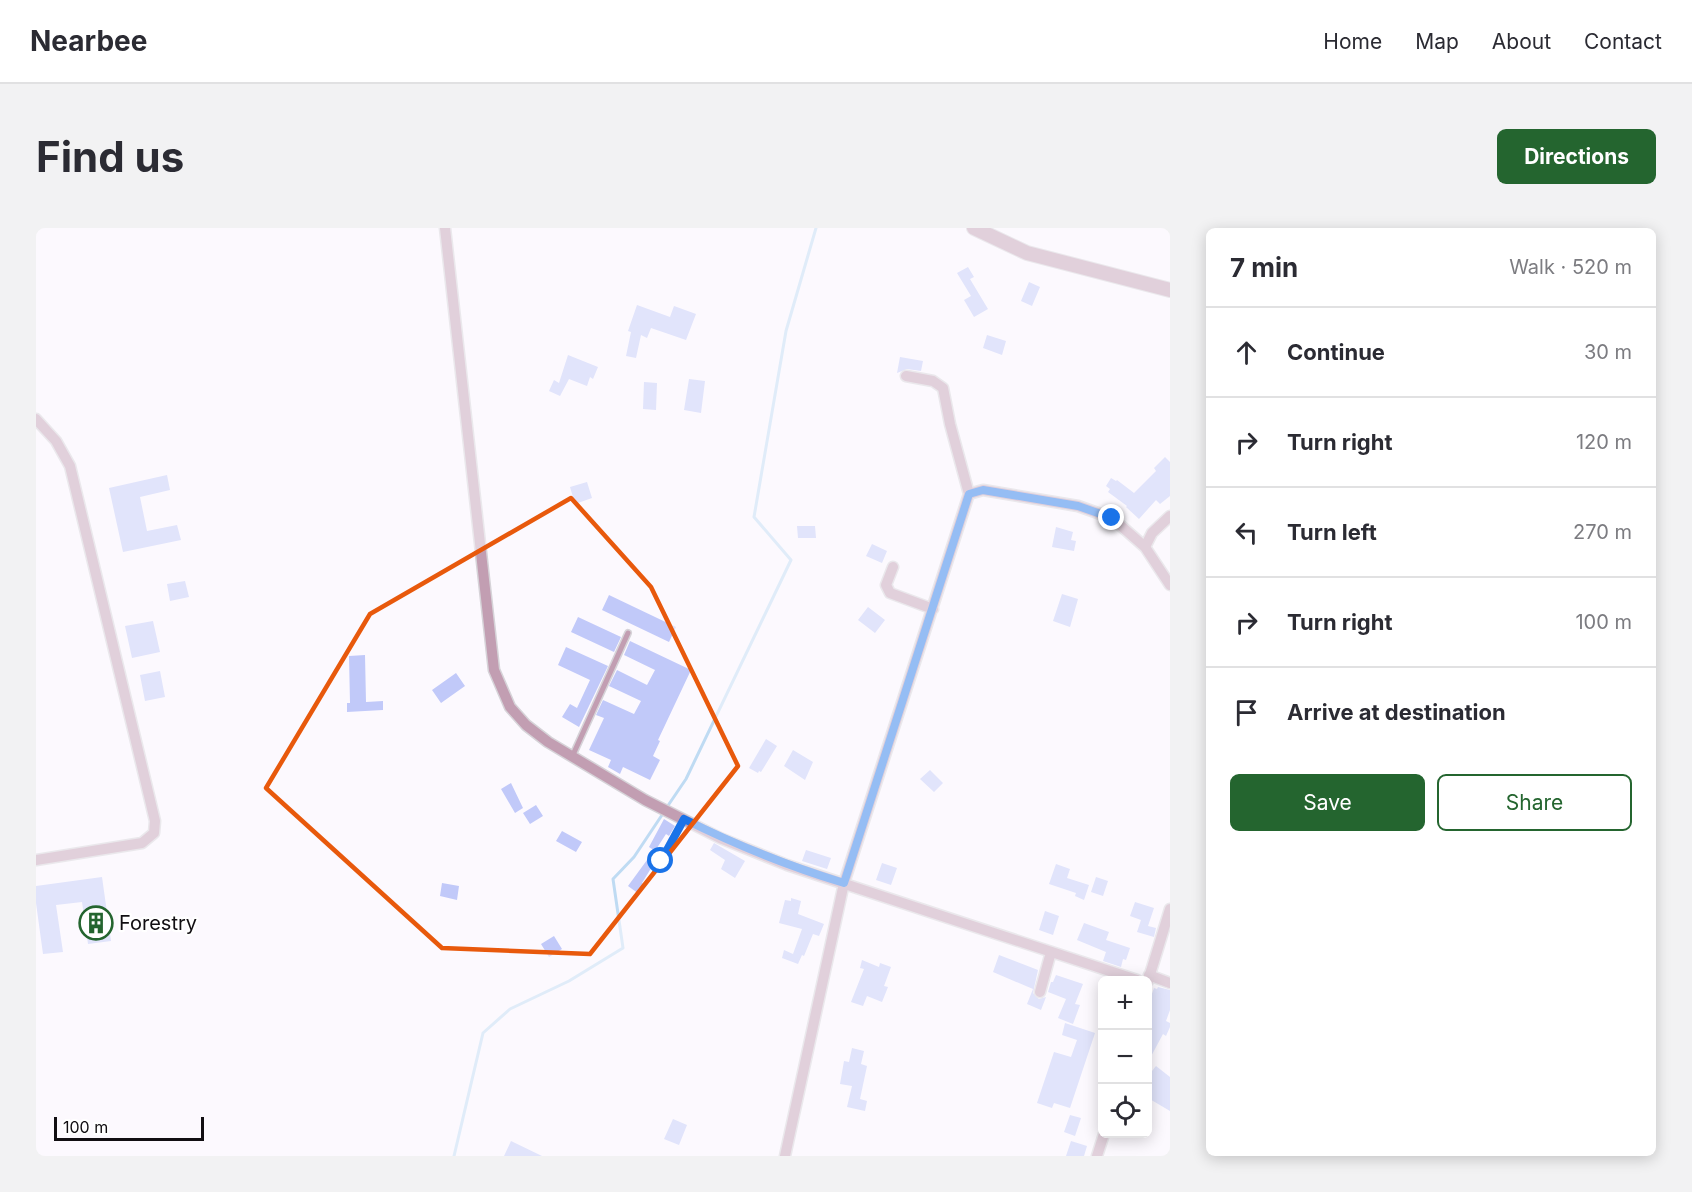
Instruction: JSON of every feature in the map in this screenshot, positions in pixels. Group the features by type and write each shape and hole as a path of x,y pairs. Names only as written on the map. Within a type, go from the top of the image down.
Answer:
{"street":[{"path":"445,228 494,670 510,707 526,725 548,742 645,800 720,838 788,865 1122,976"},
{"path":"974,228 1027,253 1170,290"},
{"path":"785,1156 844,883 969,494 950,424 944,388 933,381 906,376"},
{"path":"36,419 56,441 70,466 155,820 153,833 142,843 36,860"},
{"path":"969,494 983,490 1078,506 1112,518 1145,547 1170,585"},
{"path":"1145,547 1152,533 1170,516"},
{"path":"893,567 886,585 890,593 933,609"},
{"path":"1149,976 1170,909"},
{"path":"1040,992 1051,952"},
{"path":"1152,979 1170,983"},
{"path":"1098,1156 1103,1138"}],"lane":[{"path":"572,757 628,633"},
{"path":"661,861 684,819"}],"highlighted area":[{"path":"571,498 651,587 738,766 590,954 442,948 266,788 370,614"}],"building":[{"path":"968,267 974,277 970,279 988,309 974,317 964,300 971,296 957,273"},
{"path":"1029,282 1040,287 1032,306 1021,301"},
{"path":"637,305 670,317 674,306 696,314 686,340 651,328 647,338 641,335 636,358 626,356 631,332 628,331"},
{"path":"987,335 1006,341 1002,355 983,348"},
{"path":"568,355 598,367 593,379 590,377 587,386 569,379 560,396 549,391 554,380 559,383"},
{"path":"900,357 923,361 921,371 907,369 897,373"},
{"path":"689,379 705,381 701,413 684,410"},
{"path":"644,382 657,383 656,410 643,409"},
{"path":"1165,457 1170,462 1170,496 1160,504 1156,500 1139,519 1127,506 1108,492 1110,489 1106,486 1111,478 1134,493 1156,471 1154,468"},
{"path":"167,475 170,490 140,497 147,531 177,525 181,540 123,552 109,488"},
{"path":"587,482 592,498 575,504 570,487"},
{"path":"797,526 815,526 816,538 798,538"},
{"path":"1056,527 1073,532 1071,540 1076,541 1074,551 1052,547"},
{"path":"872,544 887,551 882,563 866,556"},
{"path":"185,581 189,597 170,601 167,584"},
{"path":"1062,594 1078,599 1070,627 1053,621"},
{"path":"609,595 676,627 669,642 602,610"},
{"path":"868,607 885,620 875,633 858,620"},
{"path":"578,617 621,637 614,652 571,632"},
{"path":"153,621 160,652 132,658 125,626"},
{"path":"630,641 691,670 658,740 660,741 653,756 660,760 650,780 623,767 620,774 608,767 611,760 589,750 604,718 596,715 603,700 634,714 641,701 609,686 617,670 647,685 655,670 624,655"},
{"path":"566,647 608,666 579,727 562,717 570,704 577,708 590,680 558,665"},
{"path":"365,655 366,702 383,701 383,710 347,712 347,703 350,703 349,656"},
{"path":"160,671 165,697 145,701 140,675"},
{"path":"456,673 465,686 441,703 432,690"},
{"path":"766,739 777,746 761,772 758,773 749,768"},
{"path":"793,750 813,762 805,780 784,766"},
{"path":"930,770 943,783 934,792 920,779"},
{"path":"511,783 523,808 515,813 501,789"},
{"path":"536,805 543,816 530,824 523,813"},
{"path":"664,819 675,826 669,836 666,834 655,851 649,847"},
{"path":"562,831 582,842 576,852 556,841"},
{"path":"714,843 745,861 735,878 721,869 725,860 710,850"},
{"path":"806,850 831,858 827,869 802,861"},
{"path":"647,860 653,865 642,883 645,885 639,894 628,886"},
{"path":"882,863 897,868 891,885 876,880"},
{"path":"1056,864 1070,869 1067,878 1089,885 1084,900 1075,896 1076,893 1049,884"},
{"name":"Forestry","path":"102,877 111,941 88,944 82,902 56,905 63,952 43,954 36,886"},
{"path":"1096,877 1108,881 1103,896 1091,892"},
{"path":"442,883 459,886 457,900 440,896"},
{"path":"791,898 801,901 798,914 824,924 819,936 813,934 798,964 782,958 784,950 793,954 802,929 779,923 785,900 791,901"},
{"path":"1135,902 1154,908 1148,926 1156,928 1154,937 1137,932 1141,920 1130,916"},
{"path":"1045,911 1059,916 1053,935 1039,930"},
{"path":"1084,923 1109,932 1106,940 1130,948 1121,967 1103,961 1106,952 1077,940"},
{"path":"554,936 562,949 549,957 541,944"},
{"path":"999,955 1038,970 1033,993 1039,999 1046,997 1041,1010 1027,1004 1033,989 993,972"},
{"path":"862,960 879,967 880,963 891,967 884,986 888,987 882,1002 867,996 863,1006 851,1002 864,969 860,968"},
{"path":"1056,975 1083,984 1075,1004 1080,1005 1073,1024 1058,1018 1066,999 1048,992"},
{"path":"1158,987 1170,990 1170,1010 1166,1021 1170,1023 1170,1027 1166,1036 1163,1034 1152,1055 1152,994 1154,988"},
{"path":"1065,1023 1095,1033 1070,1108 1054,1103 1052,1108 1037,1103 1054,1052 1071,1057 1077,1040 1062,1035"},
{"path":"852,1048 864,1051 861,1064 867,1066 860,1099 867,1101 865,1111 847,1107 852,1086 840,1084 844,1061 849,1062"},
{"path":"1156,1066 1170,1077 1170,1111 1152,1100 1152,1071"},
{"path":"1070,1115 1081,1118 1075,1136 1064,1132"},
{"path":"673,1119 687,1125 679,1145 664,1139"},
{"path":"511,1141 542,1156 504,1156"},
{"path":"1071,1141 1087,1146 1084,1156 1066,1156"}],"waterway":[{"path":"667,807 686,779 791,560 754,517 786,331 816,228"},
{"path":"454,1156 483,1033 510,1009 569,981 623,948 613,879 634,857 664,812"}],"place":[{"name":"Forestry","path":"96,923"}],"route":[{"path":"661,861 684,819 720,838 788,865 844,883 969,494 983,490 1078,506 1112,518"}]}
